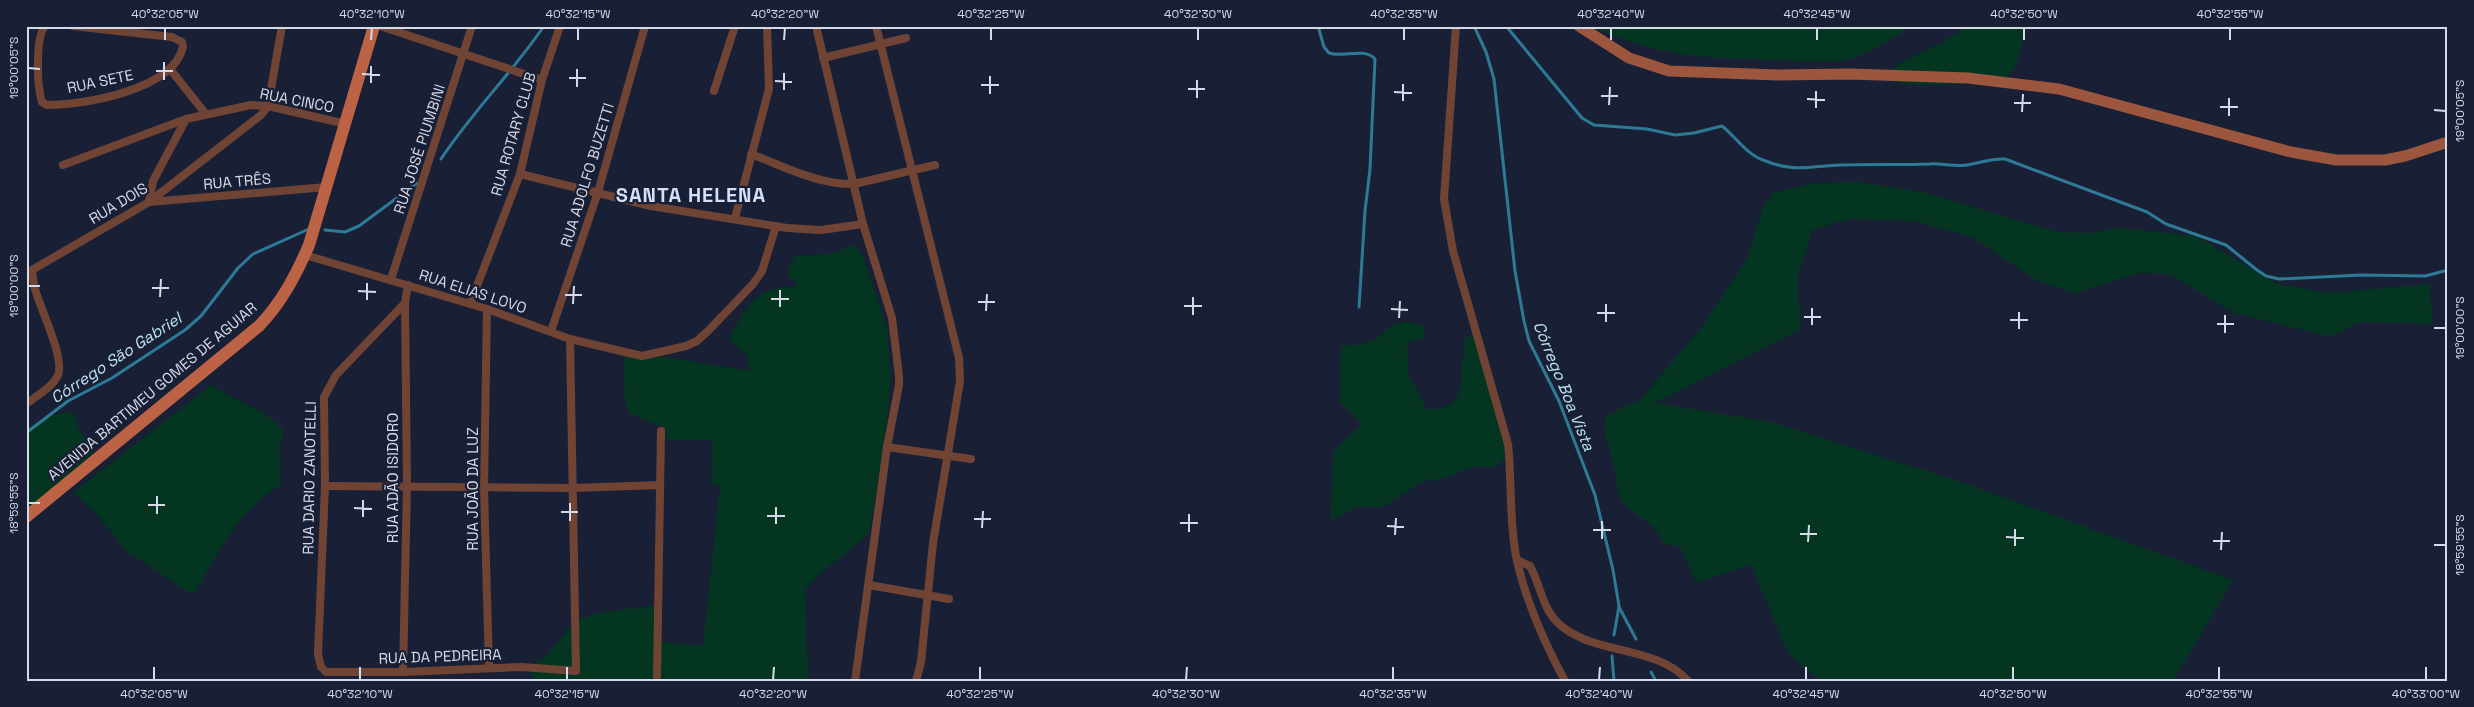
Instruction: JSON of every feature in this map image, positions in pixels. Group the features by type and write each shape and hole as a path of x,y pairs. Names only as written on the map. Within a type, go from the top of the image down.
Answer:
{"main road":[{"name":"AVENIDA BARTIMEU GOMES DE AGUIAR","path":"26,517 153,415 259,326 283,297 309,244 374,26"}],"street":[{"name":"RUA SETE","path":"45,26 40,37 39,86 42,102 50,105 125,93 143,86 170,69 183,46 178,39 73,26"},
{"path":"268,106 282,26"},
{"path":"380,26 542,80"},
{"name":"RUA JOSÉ PIUMBINI","path":"391,279 472,26"},
{"name":"RUA ROTARY CLUB","path":"470,304 520,174 542,80 560,26"},
{"name":"RUA ADOLFO BUZETTI","path":"551,331 598,192 645,26"},
{"path":"714,91 735,26"},
{"path":"735,218 751,154 765,112 769,89 767,26"},
{"path":"816,26 863,224 892,318 899,385 887,446 855,681"},
{"path":"876,26 959,358 960,381 927,596 921,662 916,681"},
{"path":"1456,26 1444,199 1453,251 1508,444 1512,477 1511,518 1517,560 1543,641 1565,681"},
{"path":"1579,26 1629,58 1670,71 1968,78 2022,83 2059,89 2291,152 2336,160 2385,160 2448,142"},
{"path":"823,58 906,38"},
{"path":"170,69 206,113"},
{"name":"RUA CINCO","path":"63,165 186,119 206,113 251,105 268,106 346,124"},
{"name":"RUA DOIS","path":"26,404 50,385 58,375 59,367 53,339 29,271 149,202 254,121 268,106"},
{"path":"149,202 153,181 186,119"},
{"path":"751,154 827,182 854,184 935,165"},
{"path":"520,174 652,206 776,226 821,230 863,224"},
{"name":"RUA TRÊS","path":"149,202 327,187"},
{"name":"RUA ELIAS LOVO","path":"309,244 408,285 487,309 570,339 632,356 642,356 686,346 708,331 753,284 762,271 776,226"},
{"name":"RUA ADÃO ISIDORO","path":"403,672 407,486 404,303 408,285"},
{"name":"RUA DARIO ZANOTELLI","path":"318,654 325,486 324,397 327,388 348,361 404,303"},
{"name":"RUA JOÃO DA LUZ","path":"487,309 484,488 489,668"},
{"path":"570,339 573,488"},
{"path":"657,676 661,431"},
{"path":"887,446 971,459"},
{"path":"325,486 573,488 660,485"},
{"name":"RUA DA PEDREIRA","path":"318,654 320,667 326,672 403,672 522,667 576,671 573,488"},
{"path":"1517,560 1530,566 1548,611 1556,622 1568,631 1587,640 1673,668 1688,681"},
{"path":"869,585 927,596 950,598"}],"green space":[{"path":"1590,26 1913,26 1861,55 1845,60 1819,62 1703,57 1681,54 1637,44"},
{"path":"1966,26 2027,26 2016,65 2007,79 1985,83 1923,85 1898,83 1892,76 1894,68 1900,63 1945,41"},
{"path":"1856,182 1923,192 2057,232 2087,233 2121,228 2196,236 2277,284 2329,293 2429,284 2433,324 2358,322 2332,337 2234,313 2169,274 2139,273 2075,293 2037,281 1974,238 1916,221 1849,219 1812,230 1798,278 1800,330 1655,403 1771,422 1958,481 2233,580 2173,681 1821,681 1792,657 1784,644 1751,565 1696,583 1680,546 1664,544 1651,525 1629,509 1621,499 1618,491 1605,424 1606,417 1621,408 1639,401 1700,329 1747,259 1763,207 1774,192 1816,183"},
{"path":"855,245 862,254 887,328 891,380 884,445 869,533 823,571 805,589 808,681 533,681 530,666 547,656 575,620 600,613 655,605 654,641 703,646 720,486 711,483 712,440 667,440 663,427 629,413 625,401 623,350 750,371 747,356 729,339 748,307 762,294 771,290 798,286 787,273 795,256 830,254"},
{"path":"1401,322 1418,324 1424,328 1424,335 1420,340 1407,343 1408,375 1427,409 1442,408 1452,403 1458,395 1461,385 1466,336 1477,339 1498,392 1506,424 1508,438 1507,454 1496,467 1474,467 1462,470 1449,477 1422,482 1389,503 1388,506 1357,507 1330,521 1333,454 1338,446 1361,426 1359,420 1340,403 1341,346 1369,342 1393,325"},
{"path":"211,385 259,410 284,431 279,446 280,486 252,507 240,520 220,549 193,595 126,551 97,514 73,493"},
{"path":"73,412 79,429 96,457 26,513 26,430 35,422 48,417"}],"waterway":[{"name":"Córrego São Gabriel","path":"441,159 544,26"},
{"path":"1318,26 1324,47 1329,53 1360,53 1375,59 1370,169 1365,211 1359,307"},
{"name":"Córrego Boa Vista","path":"1474,26 1486,52 1494,79 1515,271 1524,321 1529,341 1559,401 1595,495 1613,570 1619,606 1614,635"},
{"path":"1506,26 1582,118 1594,125 1647,129 1675,135 1694,133 1722,126 1751,154 1774,164 1793,168 1841,165 1962,165 2005,159 2147,212 2166,224 2226,245 2266,276 2279,279 2361,275 2425,276 2448,270"},
{"name":"Córrego São Gabriel","path":"325,230 345,232 359,226 417,183"},
{"name":"Córrego São Gabriel","path":"26,433 68,401 112,378 185,330 201,316 238,268 253,254 309,229"},
{"path":"1619,607 1636,639"},
{"name":"Córrego Boa Vista","path":"1612,656 1614,681"},
{"path":"1651,672 1656,681"}],"district":[{"name":"SANTA HELENA","path":"691,195"}]}
